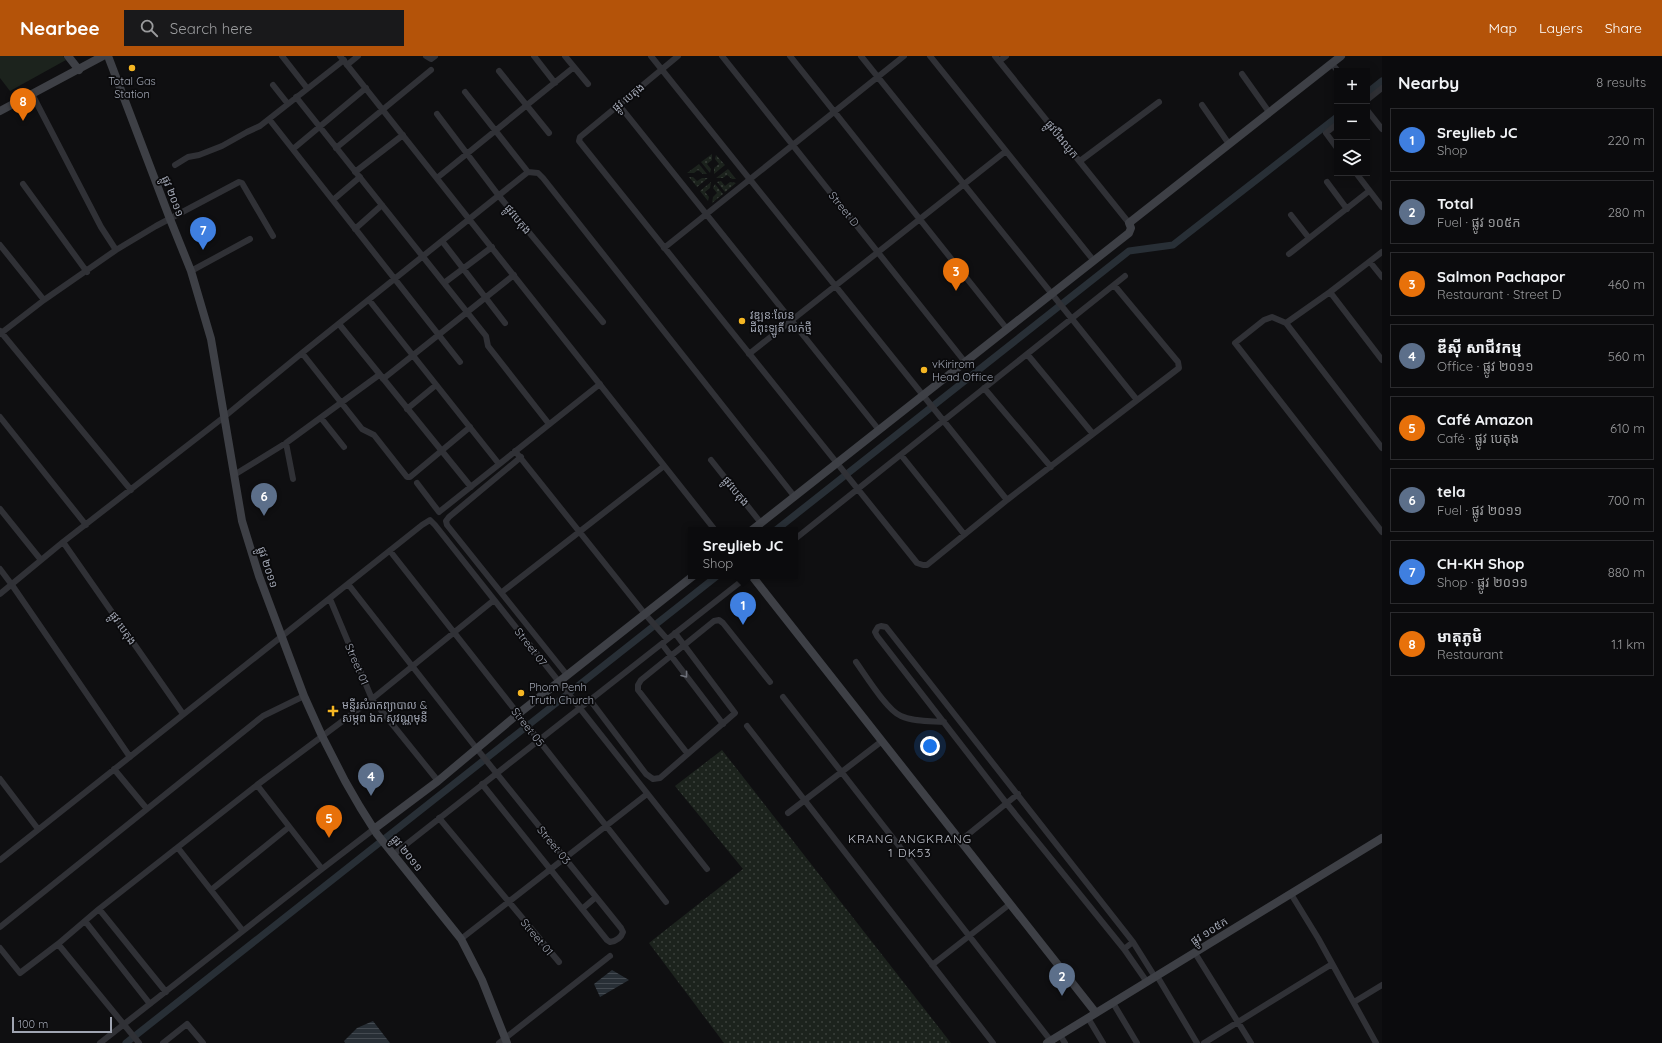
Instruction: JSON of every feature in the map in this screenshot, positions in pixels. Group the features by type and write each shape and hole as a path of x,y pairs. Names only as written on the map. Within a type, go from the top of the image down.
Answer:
{"street":[{"path":"68,56 79,70"},
{"path":"0,112 103,56"},
{"name":"ផ្លូវ ២០១១","path":"108,56 191,271 211,339 242,521 256,568 304,696 344,781 376,832 461,939 482,980 504,1041"},
{"path":"282,56 308,88"},
{"path":"175,165 188,157 199,155 222,146 260,126 344,60 358,56"},
{"path":"426,56 431,59 435,56"},
{"path":"534,56 555,83"},
{"path":"565,56 588,84"},
{"path":"651,56 1006,500"},
{"name":"ផ្លូវ បេតុង","path":"664,248 578,139 678,56"},
{"name":"Street D","path":"722,56 965,362"},
{"path":"790,56 1007,329"},
{"path":"861,56 1052,296 1137,400"},
{"path":"904,56 664,248 917,562 927,565 1006,500 1179,368 1178,362 1114,285"},
{"path":"930,56 1094,261"},
{"path":"997,58 1006,56"},
{"path":"756,527 794,496 838,465 879,430 924,397 1007,329 1052,296 1129,233 1131,228 1129,223 1341,56"},
{"name":"ផ្លូវបឹងឈូក","path":"997,58 1129,223"},
{"path":"344,60 713,527"},
{"path":"1332,64 1335,68"},
{"path":"437,178 574,67"},
{"path":"336,148 431,70"},
{"path":"499,71 549,133"},
{"path":"1242,74 1269,112"},
{"path":"273,85 288,104"},
{"path":"293,149 366,88"},
{"path":"1370,98 1382,88"},
{"path":"465,92 528,172"},
{"path":"32,94 101,227 116,250"},
{"path":"296,97 486,336 488,346 549,424"},
{"path":"1080,162 1159,102"},
{"path":"619,105 879,430"},
{"path":"1202,105 1229,144"},
{"name":"ផ្លូវបេតុង","path":"437,114 468,153 499,196 603,322"},
{"path":"1370,114 1382,129"},
{"path":"269,119 460,362"},
{"path":"1334,126 1326,133 1334,144"},
{"path":"356,172 403,134"},
{"path":"749,354 1006,151"},
{"path":"0,594 63,542 224,417 302,352 528,172 538,173 543,178 794,496"},
{"path":"1358,176 1382,207"},
{"path":"333,200 360,177"},
{"path":"131,490 1,332 116,250 170,219 240,182 273,236"},
{"path":"1327,182 1347,209"},
{"path":"23,184 87,272"},
{"path":"1289,254 1369,191"},
{"path":"356,229 382,205"},
{"path":"1291,215 1310,238"},
{"path":"191,271 250,239"},
{"path":"442,241 505,323"},
{"path":"0,245 44,300"},
{"path":"444,283 492,247"},
{"path":"1286,322 1330,292 1382,252"},
{"path":"1370,262 1382,278"},
{"path":"234,475 286,443 414,356 514,275"},
{"path":"798,536 856,487 901,455 942,420 1125,276"},
{"path":"1330,292 1382,360"},
{"path":"369,300 499,464"},
{"path":"1382,448 1286,322 1272,317 1264,320 1235,343 1382,532"},
{"path":"339,324 440,452 470,487"},
{"path":"302,352 362,429 374,435 407,477 410,477 470,427"},
{"path":"1027,354 1093,434"},
{"path":"417,483 439,512 600,384"},
{"path":"407,409 436,385"},
{"path":"984,388 1051,467"},
{"path":"0,417 86,525"},
{"path":"321,418 344,447"},
{"path":"286,443 293,479"},
{"path":"515,451 647,617 665,637"},
{"path":"901,455 964,534"},
{"path":"521,457 448,517 446,521 447,526 502,592 567,675"},
{"name":"ផ្លូវបេតុង","path":"711,460 761,523"},
{"path":"502,592 664,466"},
{"path":"0,508 41,560"},
{"name":"Street 07","path":"390,551 430,520 435,525 707,869"},
{"name":"ផ្លូវ បេតុង","path":"63,542 183,714"},
{"path":"0,860 390,551"},
{"name":"Street 05","path":"390,551 666,902"},
{"path":"0,569 130,757"},
{"path":"100,1043 322,869 376,832 560,684 567,675 647,617 690,579"},
{"path":"392,852 439,818 577,706 590,700 662,644 665,637 675,633 744,579"},
{"path":"754,579 1096,1013"},
{"name":"Street 03","path":"348,584 495,772 621,928 623,932 618,939 610,942 550,870 482,784"},
{"name":"Street 01","path":"330,599 372,699 438,781"},
{"path":"0,948 20,973 257,785 372,699 494,600"},
{"path":"687,753 638,690 638,685 641,680 714,621 719,620 770,682"},
{"path":"1147,982 1124,949 1007,804 877,636 875,632 878,627 886,627 1133,942 1197,1043"},
{"path":"590,700 646,774 653,779 660,778 687,753 734,715 735,710 675,633"},
{"path":"662,644 723,724"},
{"path":"856,662 892,710 896,713 913,720 944,722"},
{"path":"0,927 262,716 304,696"},
{"path":"783,698 969,936 1049,1042"},
{"path":"747,726 993,1043"},
{"path":"788,813 882,741"},
{"path":"114,769 147,809"},
{"path":"0,779 38,829"},
{"path":"257,785 322,869"},
{"path":"461,939 647,794"},
{"path":"960,841 1018,794"},
{"name":"Street 01","path":"439,818 508,903 559,962"},
{"path":"211,890 289,827"},
{"name":"ផ្លូវ ១០៥ក","path":"1049,1042 1382,838"},
{"path":"178,848 243,931"},
{"path":"1291,894 1354,1002 1376,1043"},
{"path":"582,909 596,897"},
{"path":"932,965 1010,904"},
{"path":"100,909 166,992"},
{"path":"85,921 150,1004"},
{"path":"1124,949 1133,942"},
{"path":"58,944 139,1043"},
{"path":"1195,953 1251,1043"},
{"path":"504,1041 610,956"},
{"path":"1204,1043 1332,964"},
{"path":"1354,1002 1382,985"},
{"path":"1113,1003 1137,1043"},
{"path":"1088,1018 1103,1043"},
{"path":"163,1043 187,1024 203,1043"},
{"path":"1060,1035 1065,1043"}],"shaded area":[{"path":"0,56 63,56 66,60 10,91 0,78"},
{"path":"712,154 712,160 707,164 711,169 710,173 701,162"},
{"path":"716,155 725,165 714,174 714,168 719,164 715,159"},
{"path":"699,164 707,174 703,174 698,170 694,173 687,173"},
{"path":"728,169 736,179 732,179 727,175 723,178 716,178"},
{"path":"689,177 693,177 697,181 702,178 708,178 697,187"},
{"path":"721,181 725,186 730,182 736,183 725,192 717,182"},
{"path":"711,182 710,188 705,192 709,197 708,201 700,191"},
{"path":"715,184 723,194 712,203 713,197 717,193 713,188"},
{"path":"722,750 951,1043 724,1043 649,943 743,869 675,786"},
{"path":"612,970 629,980 600,997 594,984"},
{"path":"373,1021 390,1043 345,1043 344,1041 357,1028"}],"waterway":[{"path":"1370,91 1382,81"},
{"path":"780,527 1129,251 1173,245 1334,119"},
{"path":"126,1043 713,579"}],"place":[{"name":"Total Gas Station","path":"132,68"},
{"name":"មាតុភូមិ","path":"23,121"},
{"name":"CH-KH Shop","path":"203,250"},
{"name":"Salmon Pachapor","path":"956,291"},
{"name":"វឌ្ឍនៈលែន ដីពុះឡូតិ៍ លក់ថ្មី","path":"742,321"},
{"name":"vKirirom Head Office","path":"924,370"},
{"name":"tela","path":"264,516"},
{"name":"Sreylieb JC","path":"743,625"},
{"name":"Phom Penh Truth Church","path":"521,693"},
{"name":"មន្ទីរសំរាកព្យាបាល & សម្ភព ឯក សុវណ្ណមុនី","path":"333,711"},
{"name":"ឌីស៊ី សាជីវកម្ម","path":"371,796"},
{"name":"Café Amazon","path":"329,838"},
{"name":"Total","path":"1062,996"}],"district":[{"name":"KRANG ANGKRANG 1 DK53","path":"910,845"}]}
